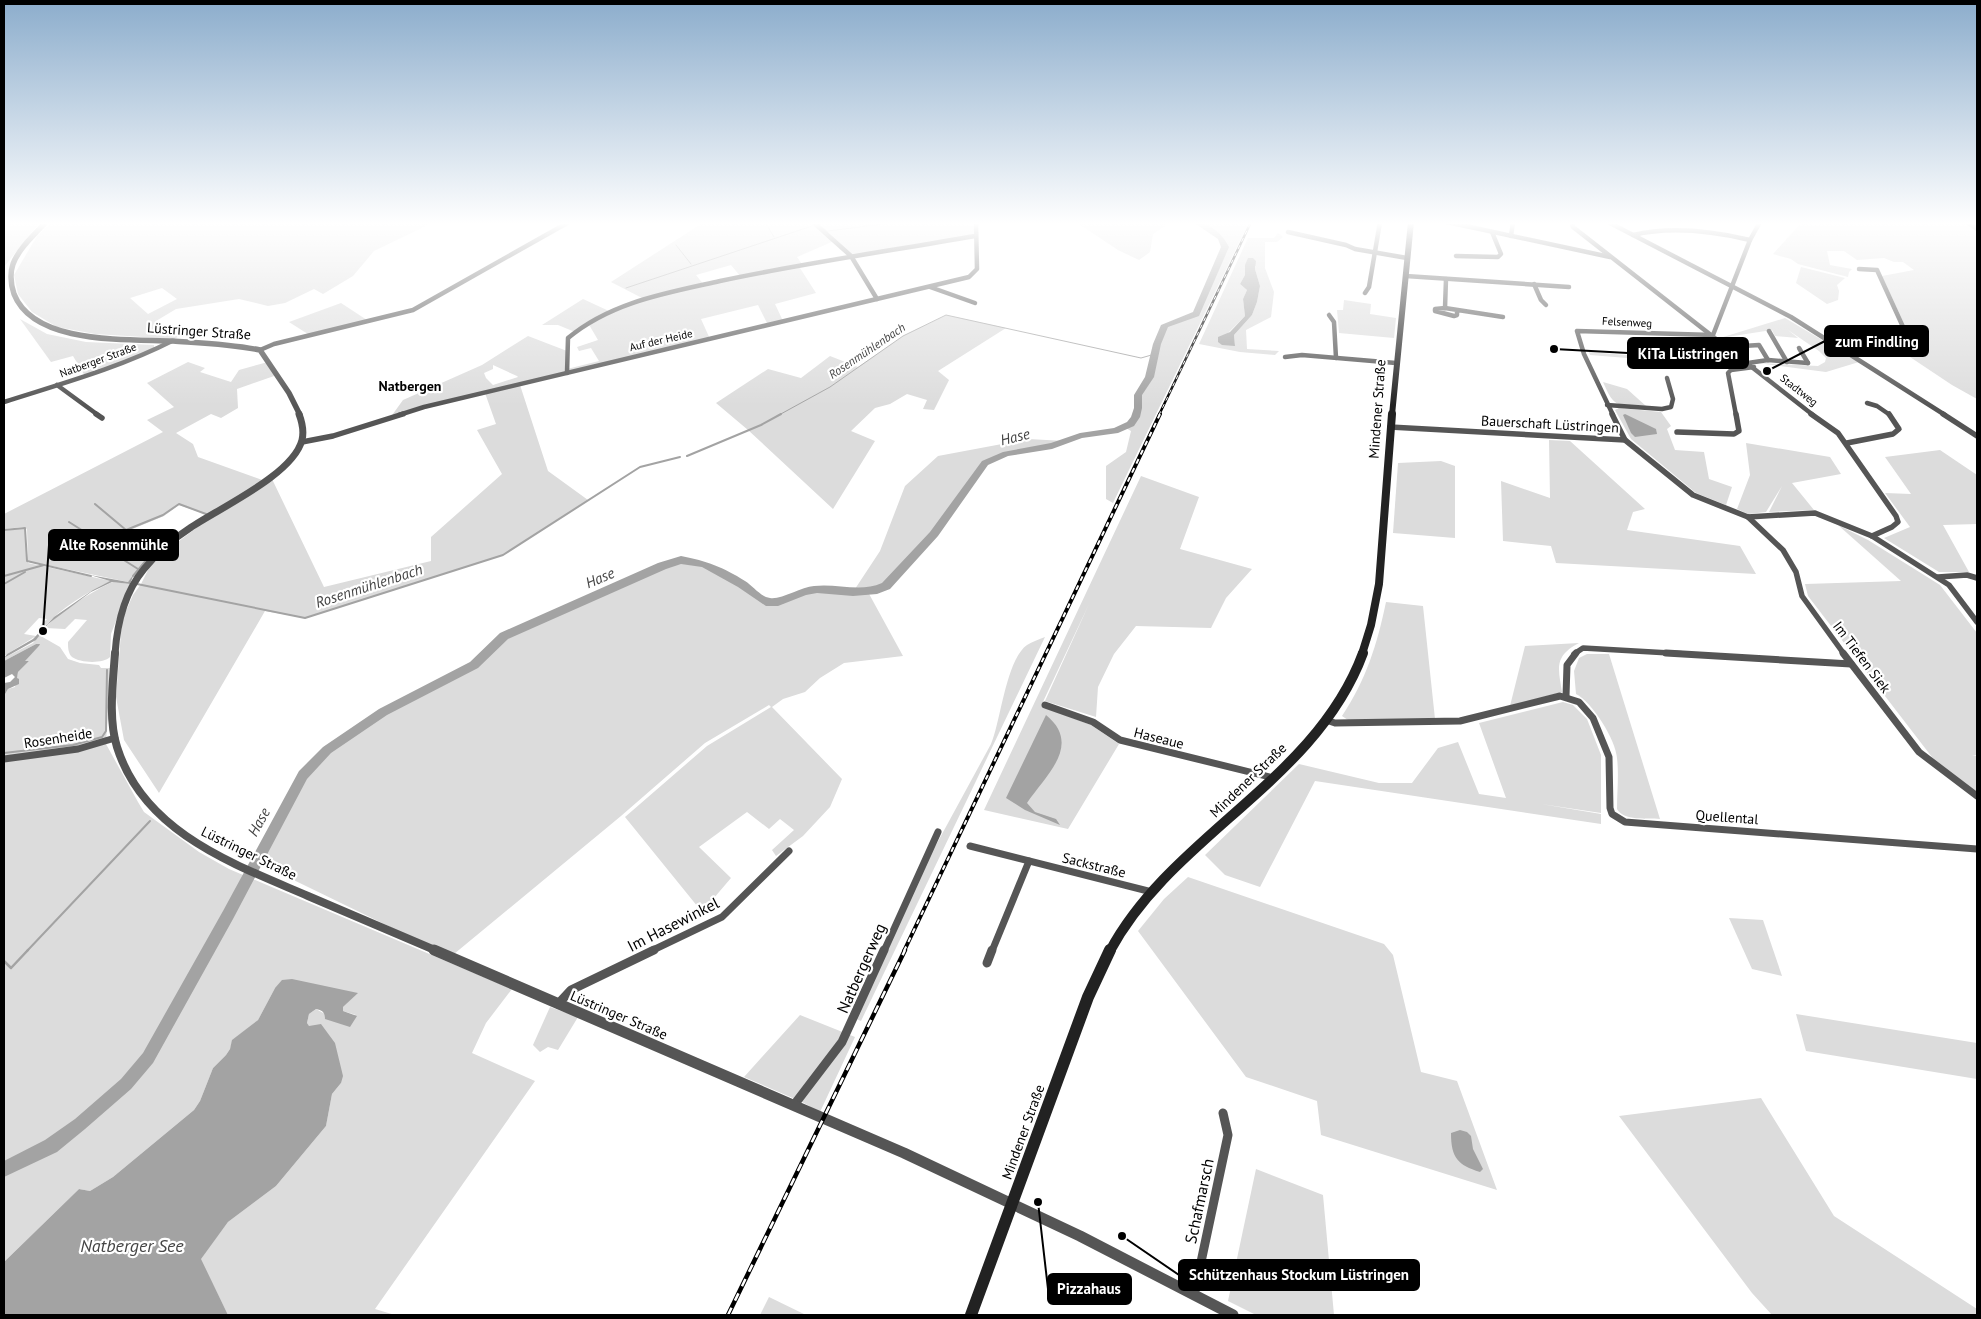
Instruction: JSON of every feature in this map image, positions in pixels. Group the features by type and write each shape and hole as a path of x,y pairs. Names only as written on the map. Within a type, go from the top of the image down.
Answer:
{"main road":[{"name":"Mindener Straße","path":"971,1315 1088,997 1101,968 1124,926 1152,892 1274,778 1326,720 1347,688 1358,665 1375,611 1385,512 1390,427 1405,284"}],"street":[{"name":"Lüstringer Straße","path":"12,284 13,296 28,314 41,323 68,333 126,340 172,341 248,347 260,350 299,410 303,425 302,442 280,470 172,541 139,574 128,594 116,632 112,708 115,738 134,782 152,808 188,838 241,867 794,1105 1012,1204 1232,1315"},
{"path":"260,350 274,344 370,322 419,307 460,284"},
{"path":"567,373 568,338 578,328 609,311 628,304 711,284"},
{"path":"868,284 877,299"},
{"name":"Auf der Heide","path":"302,442 334,436 424,407 937,284"},
{"path":"1365,293 1370,284"},
{"path":"1445,308 1446,284"},
{"path":"1524,284 1570,287"},
{"path":"1534,284 1541,300 1546,305"},
{"name":"Stadtweg","path":"1646,284 1754,367 1791,399 1838,433 1847,443 1896,516 1898,522 1892,527 1872,536"},
{"path":"1729,284 1837,344 1977,436"},
{"path":"1837,344 1904,329 1883,284"},
{"path":"1713,335 1732,285"},
{"path":"928,286 976,303"},
{"path":"1457,310 1457,315 1454,316 1435,311 1435,309 1445,308 1503,317"},
{"path":"1329,315 1334,322 1336,358"},
{"path":"1769,331 1787,362"},
{"name":"Felsenweg","path":"1625,440 1584,354 1577,332 1713,335"},
{"name":"Natberger Straße","path":"4,402 154,350 172,341"},
{"path":"1743,346 1759,345 1768,360"},
{"path":"1748,363 1768,360 1808,363 1799,348"},
{"path":"1285,357 1302,355 1396,363"},
{"path":"1677,432 1734,434 1739,431 1728,373 1731,370 1754,367"},
{"path":"1607,405 1662,409 1671,407 1673,399 1667,378"},
{"name":"Natberger Straße","path":"57,385 102,418"},
{"path":"1847,443 1893,434 1899,429 1897,423 1889,414 1868,403"},
{"name":"Bauerschaft Lüstringen","path":"1390,427 1625,440 1693,495 1748,517 1815,513 1872,536 1949,585 1977,622"},
{"name":"Im Tiefen Siek","path":"1748,517 1783,550 1796,572 1802,596 1851,664 1919,752 1977,796"},
{"path":"1938,577 1967,575 1977,578"},
{"path":"1326,720 1335,723 1460,721 1566,696 1568,690 1565,669 1572,654 1583,648 1851,664"},
{"name":"Quellental","path":"1566,696 1579,702 1593,718 1609,757 1610,808 1612,814 1617,819 1625,822 1977,849"},
{"name":"Haseaue","path":"1045,705 1093,722 1120,740 1274,778"},
{"name":"Rosenheide","path":"4,759 78,749 115,738"},
{"name":"Natbergerweg","path":"794,1105 803,1090 834,1056 842,1042 938,832"},
{"name":"Sackstraße","path":"970,846 1152,892"},
{"name":"Im Hasewinkel","path":"558,1004 571,990 722,917 734,908 773,864 788,851"},
{"path":"987,963 1029,862"},
{"name":"Schafmarsch","path":"1194,1295 1228,1135 1223,1114"}],"shaded area":[{"path":"16,284 340,284 323,294 314,289 285,303 268,306 239,299 176,309 156,321 178,337 174,339 95,334 57,327 32,312 18,294","holes":["162,288 177,299 148,314 130,298"]},
{"path":"614,284 810,284 816,293 775,304 783,321 768,325 758,305 701,319 710,339 520,385 548,471 588,500 503,555 305,618 265,611 159,793 124,740 116,697 122,620 133,595 148,570 163,553 199,526 272,479 324,587 431,561 431,537 502,474 477,430 496,424 485,393 390,418 403,400 482,365 528,336 567,351 567,369 599,361 591,348 579,351 577,347 598,340 588,323 575,332 558,325 542,325 583,299 609,311 644,299","holes":["493,365 517,376 493,385 484,373 493,369"]},
{"path":"1209,284 1219,284 1113,503 1106,499 1106,466 1126,452 1131,431 1126,428 1133,421 1137,413 1139,405 1138,395 1150,377 1161,334 1165,325 1196,314"},
{"path":"1227,284 1240,284 1247,290 1243,299 1245,316 1227,334 1235,346 1234,335 1252,315 1257,302 1259,284 1271,284 1274,292 1271,317 1246,330 1247,349 1279,351 1275,355 1240,352 1199,344"},
{"path":"1797,284 1839,284 1837,285 1839,291 1838,300 1827,304"},
{"path":"1885,284 1977,284 1977,399 1952,385 1877,335 1907,330"},
{"path":"1344,300 1371,304 1370,314 1396,318 1394,338 1339,333 1337,310 1343,310"},
{"path":"341,303 370,322 311,336 289,322"},
{"path":"946,315 1006,328 938,371 949,380 934,410 923,409 927,400 907,394 890,404 875,408 851,431 875,441 833,509 716,403 768,369 801,378 830,356 858,367 903,336"},
{"path":"1785,318 1859,362 1826,372 1758,363 1818,366 1825,362 1826,358 1819,351 1788,330 1798,338 1775,336 1772,330 1720,338"},
{"path":"20,319 47,334 86,342 154,345 154,350 85,376 73,356 51,362"},
{"path":"1589,352 1701,361 1702,364 1590,355"},
{"path":"188,362 205,368 200,372 231,382 239,370 268,362 277,375 237,389 238,408 221,418 211,414 176,433 193,444 198,457 265,481 216,513 205,514 179,505 164,516 118,535 150,558 128,582 28,561 27,529 23,527 4,529 4,514 163,432 147,420 174,407 147,383"},
{"path":"1603,382 1627,389 1646,406 1618,404 1611,397"},
{"path":"1619,408 1661,412 1671,426 1667,429 1675,450 1704,452 1709,479 1732,487 1726,505 1696,493 1631,439 1615,410"},
{"path":"1028,439 1065,441 1045,447 1004,454 986,463 934,534 886,586 868,592 903,656 844,663 820,678 805,692 783,699 772,707 842,779 830,807 803,836 776,856 772,850 794,830 780,819 769,829 747,812 699,847 731,878 702,912 625,817 707,746 771,707 769,705 705,743 621,816 454,954 417,940 273,870 261,853 303,775 327,750 380,714 474,665 504,636 662,566 681,560 704,564 742,584 766,602 775,602 804,591 817,589 853,592 880,551 905,486 938,456"},
{"path":"1549,440 1570,441 1645,509 1633,512 1627,530 1740,546 1756,574 1556,563 1551,546 1503,541 1501,481 1550,498"},
{"path":"1746,443 1830,457 1841,474 1792,483 1814,510 1769,512 1782,486 1766,512 1748,514 1737,509 1750,475"},
{"path":"1940,450 1977,475 1977,524 1943,525 1969,572 1939,572 1884,538 1910,527 1885,493 1911,494 1885,457"},
{"path":"1441,461 1455,466 1455,538 1393,533 1398,463"},
{"path":"1141,476 1199,497 1180,549 1252,569 1226,598 1211,628 1136,626 1114,654 1098,687 1096,717 1045,701 1089,604 1041,706 1091,725 1119,744 1068,829 984,810"},
{"path":"1838,525 1868,540 1940,585 1977,633 1977,755 1972,756 1977,756 1977,796 1935,761 1808,596 1805,584 1901,581"},
{"path":"22,528 25,530 28,563 111,581 75,601 43,628 39,627 47,619 39,618 24,634 36,636 4,656 4,531"},
{"path":"113,582 130,584 111,634 110,657 97,662 72,657 68,648 68,642 87,620 75,619 65,629 45,628 77,602"},
{"path":"1386,602 1423,606 1435,719 1348,720 1342,716 1358,689 1370,662"},
{"path":"39,635 60,647 68,659 80,663 99,665 101,668 110,668 106,744 144,812 199,852 229,869 512,989 486,1023 472,1053 535,1081 375,1309 395,1315 228,1315 200,1259 228,1222 276,1186 326,1126 332,1094 341,1083 314,1027 309,1027 307,1023 309,1014 316,1009 325,1014 356,1015 343,1011 343,1007 357,993 275,988 258,1020 233,1040 226,1055 213,1068 200,1101 194,1110 113,1177 90,1191 79,1189 4,1262 4,696 8,689 15,687 18,672 29,661 24,661 39,646 36,644 4,661 4,658 33,643"},
{"path":"1045,637 861,1021 856,1019 917,880 991,744 1014,663 1027,645"},
{"path":"1579,643 1565,653 1560,663 1559,676 1562,692 1510,706 1525,646"},
{"path":"1587,654 1609,654 1660,819 1630,817 1620,813 1617,809 1618,771 1616,750 1608,732 1596,713 1576,694 1574,671 1579,658"},
{"path":"1563,702 1573,705 1587,719 1601,755 1601,813 1541,804 1601,814 1601,824 1315,781 1260,887 1225,875 1205,855 1299,764 1379,783 1412,783 1438,748 1458,742 1479,794 1506,798 1479,723"},
{"path":"1188,877 1384,944 1393,955 1421,1072 1457,1081 1497,1190 1321,1135 1317,1101 1246,1077 1138,931 1164,899"},
{"path":"1729,918 1763,920 1782,976 1752,969"},
{"path":"550,1007 578,1017 558,1050 548,1047 540,1052 533,1045"},
{"path":"1796,1014 1977,1043 1977,1079 1806,1051"},
{"path":"800,1015 855,1037 820,1112 802,1102 744,1077"},
{"path":"1761,1098 1834,1216 1977,1309 1977,1315 1772,1315 1752,1293 1619,1116"},
{"path":"1256,1169 1323,1195 1334,1315 1256,1315 1228,1301"},
{"path":"769,1297 806,1315 760,1315"}],"water":[{"path":"1240,284 1259,284 1257,302 1252,315 1234,335 1235,346 1222,345 1218,342 1218,337 1230,332 1245,316 1243,299 1247,290"},
{"path":"1625,414 1656,429 1657,434 1635,437 1631,433 1623,415"},
{"path":"134,574 130,584 112,582 91,592 48,624 36,640 4,658 7,654 33,639 54,617 93,590 110,581 90,575 128,582"},
{"path":"36,644 40,644 25,661 29,661 18,672 19,684 8,689 4,696 4,683 10,682 15,677 12,674 4,678 4,661"},
{"path":"1046,715 1057,726 1061,738 1061,749 1051,771 1027,803 1035,812 1056,819 1060,825 1025,810 1006,798"},
{"name":"Natberger See","path":"292,979 358,993 343,1007 343,1011 357,1016 350,1027 325,1019 324,1013 320,1010 316,1009 309,1014 307,1023 309,1026 321,1024 335,1043 343,1076 341,1083 332,1094 326,1126 276,1186 228,1222 201,1259 228,1315 4,1315 4,1262 79,1189 90,1191 113,1177 194,1110 200,1101 213,1068 226,1055 232,1040 258,1020 275,988 282,980"},
{"path":"1460,1130 1467,1132 1471,1136 1473,1149 1483,1169 1480,1172 1461,1163 1454,1154 1451,1133"}],"waterway":[{"path":"626,288 639,284"},
{"name":"Hase","path":"4,1169 51,1146 80,1124 126,1084 148,1058 303,775 327,750 383,712 474,665 504,636 662,566 681,560 704,564 742,584 766,602 778,602 804,591 817,589 853,592 877,590 886,586 934,534 985,463 1006,454 1052,446 1080,436 1115,431 1130,424 1138,408 1138,395 1150,377 1157,344 1165,325 1196,314 1209,284"},
{"name":"Rosenmühlenbach","path":"779,415 830,387 903,336 946,315 1141,358 1155,354"},
{"name":"Rosenmühlenbach","path":"687,456 761,425 781,414"},
{"name":"Rosenmühlenbach","path":"137,584 305,618 503,555 640,467 680,457"},
{"path":"95,504 126,530"},
{"path":"99,541 163,515 179,504 206,514"},
{"path":"69,522 99,541"},
{"path":"4,530 25,528 27,561 44,565"},
{"path":"116,535 148,558"},
{"path":"99,541 97,543 138,569"},
{"path":"148,558 155,552"},
{"path":"133,576 148,558"},
{"path":"4,576 44,565"},
{"path":"44,565 91,576"},
{"path":"4,584 25,572"},
{"path":"4,753 73,745 102,737 106,731 107,670"},
{"path":"27,951 150,821"},
{"path":"4,961 11,968 28,950"}],"railway":[{"path":"1159,415 1222,284"},
{"path":"904,951 1160,414"},
{"path":"728,1315 905,950"}],"place":[{"name":"KiTa Lüstringen","path":"1554,349"},
{"name":"zum Findling","path":"1767,371"},
{"name":"Alte Rosenmühle","path":"43,631"},
{"name":"Pizzahaus","path":"1038,1202"},
{"name":"Schützenhaus Stockum Lüstringen","path":"1122,1236"}],"district":[{"name":"Natbergen","path":"410,386"}]}
